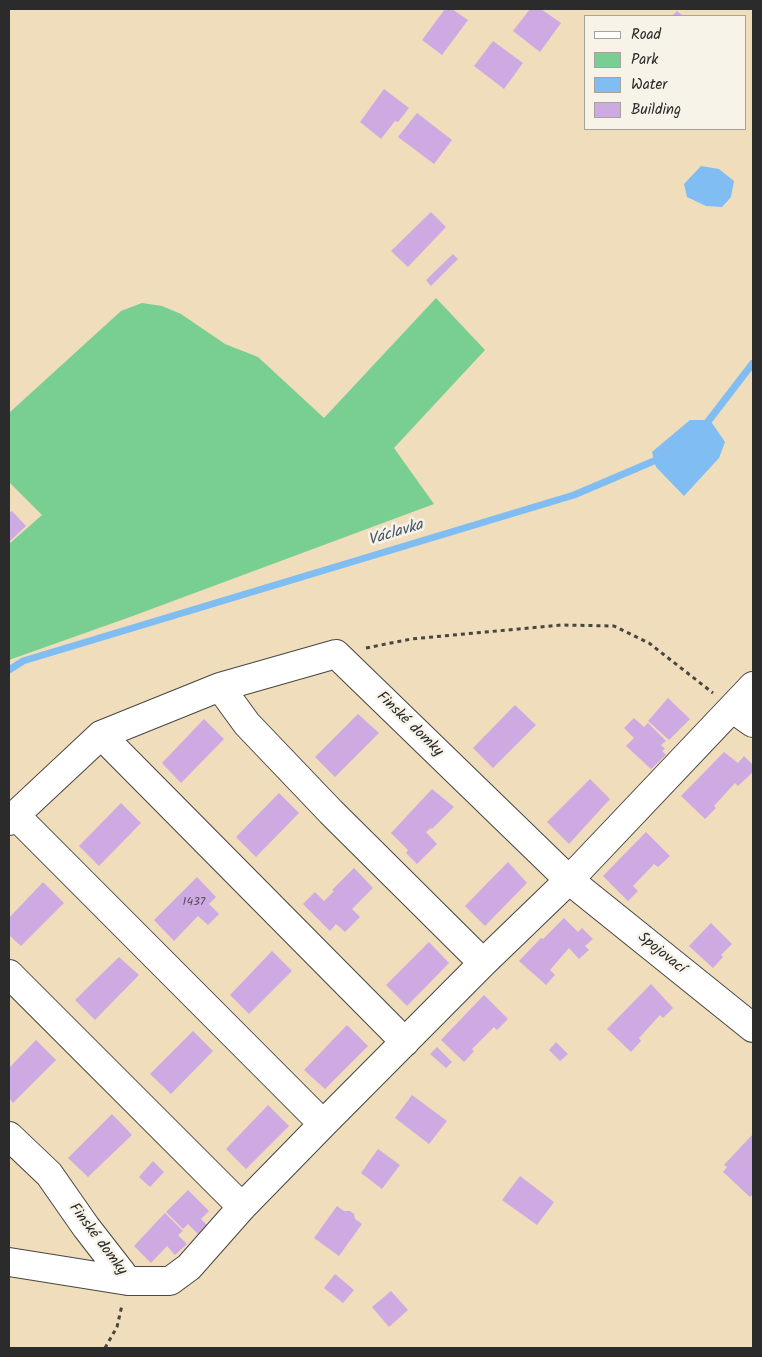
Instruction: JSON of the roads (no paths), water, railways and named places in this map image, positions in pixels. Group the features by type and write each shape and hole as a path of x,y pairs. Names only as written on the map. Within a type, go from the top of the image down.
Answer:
{"street":[{"name":"Finské domky","path":"220,687 336,654 569,880"},
{"name":"Finské domky","path":"9,1136 49,1174 86,1227 128,1281 170,1281 189,1267 242,1207 483,963 743,716 753,686"},
{"path":"323,1124 12,818 101,735 220,687 247,724 331,812 483,963"},
{"path":"101,735 405,1042"},
{"name":"Spojovací","path":"569,880 753,1028"},
{"path":"9,974 242,1207"},
{"path":"9,1262 128,1281"}],"water":[{"path":"701,166 719,169 734,181 731,197 722,207 706,206 687,197 684,184"},
{"path":"690,420 710,420 725,442 719,458 684,496 656,467 652,452"}],"waterway":[{"name":"Václavka","path":"703,428 753,363"},
{"name":"Václavka","path":"9,670 23,661 574,495 661,458"}]}
